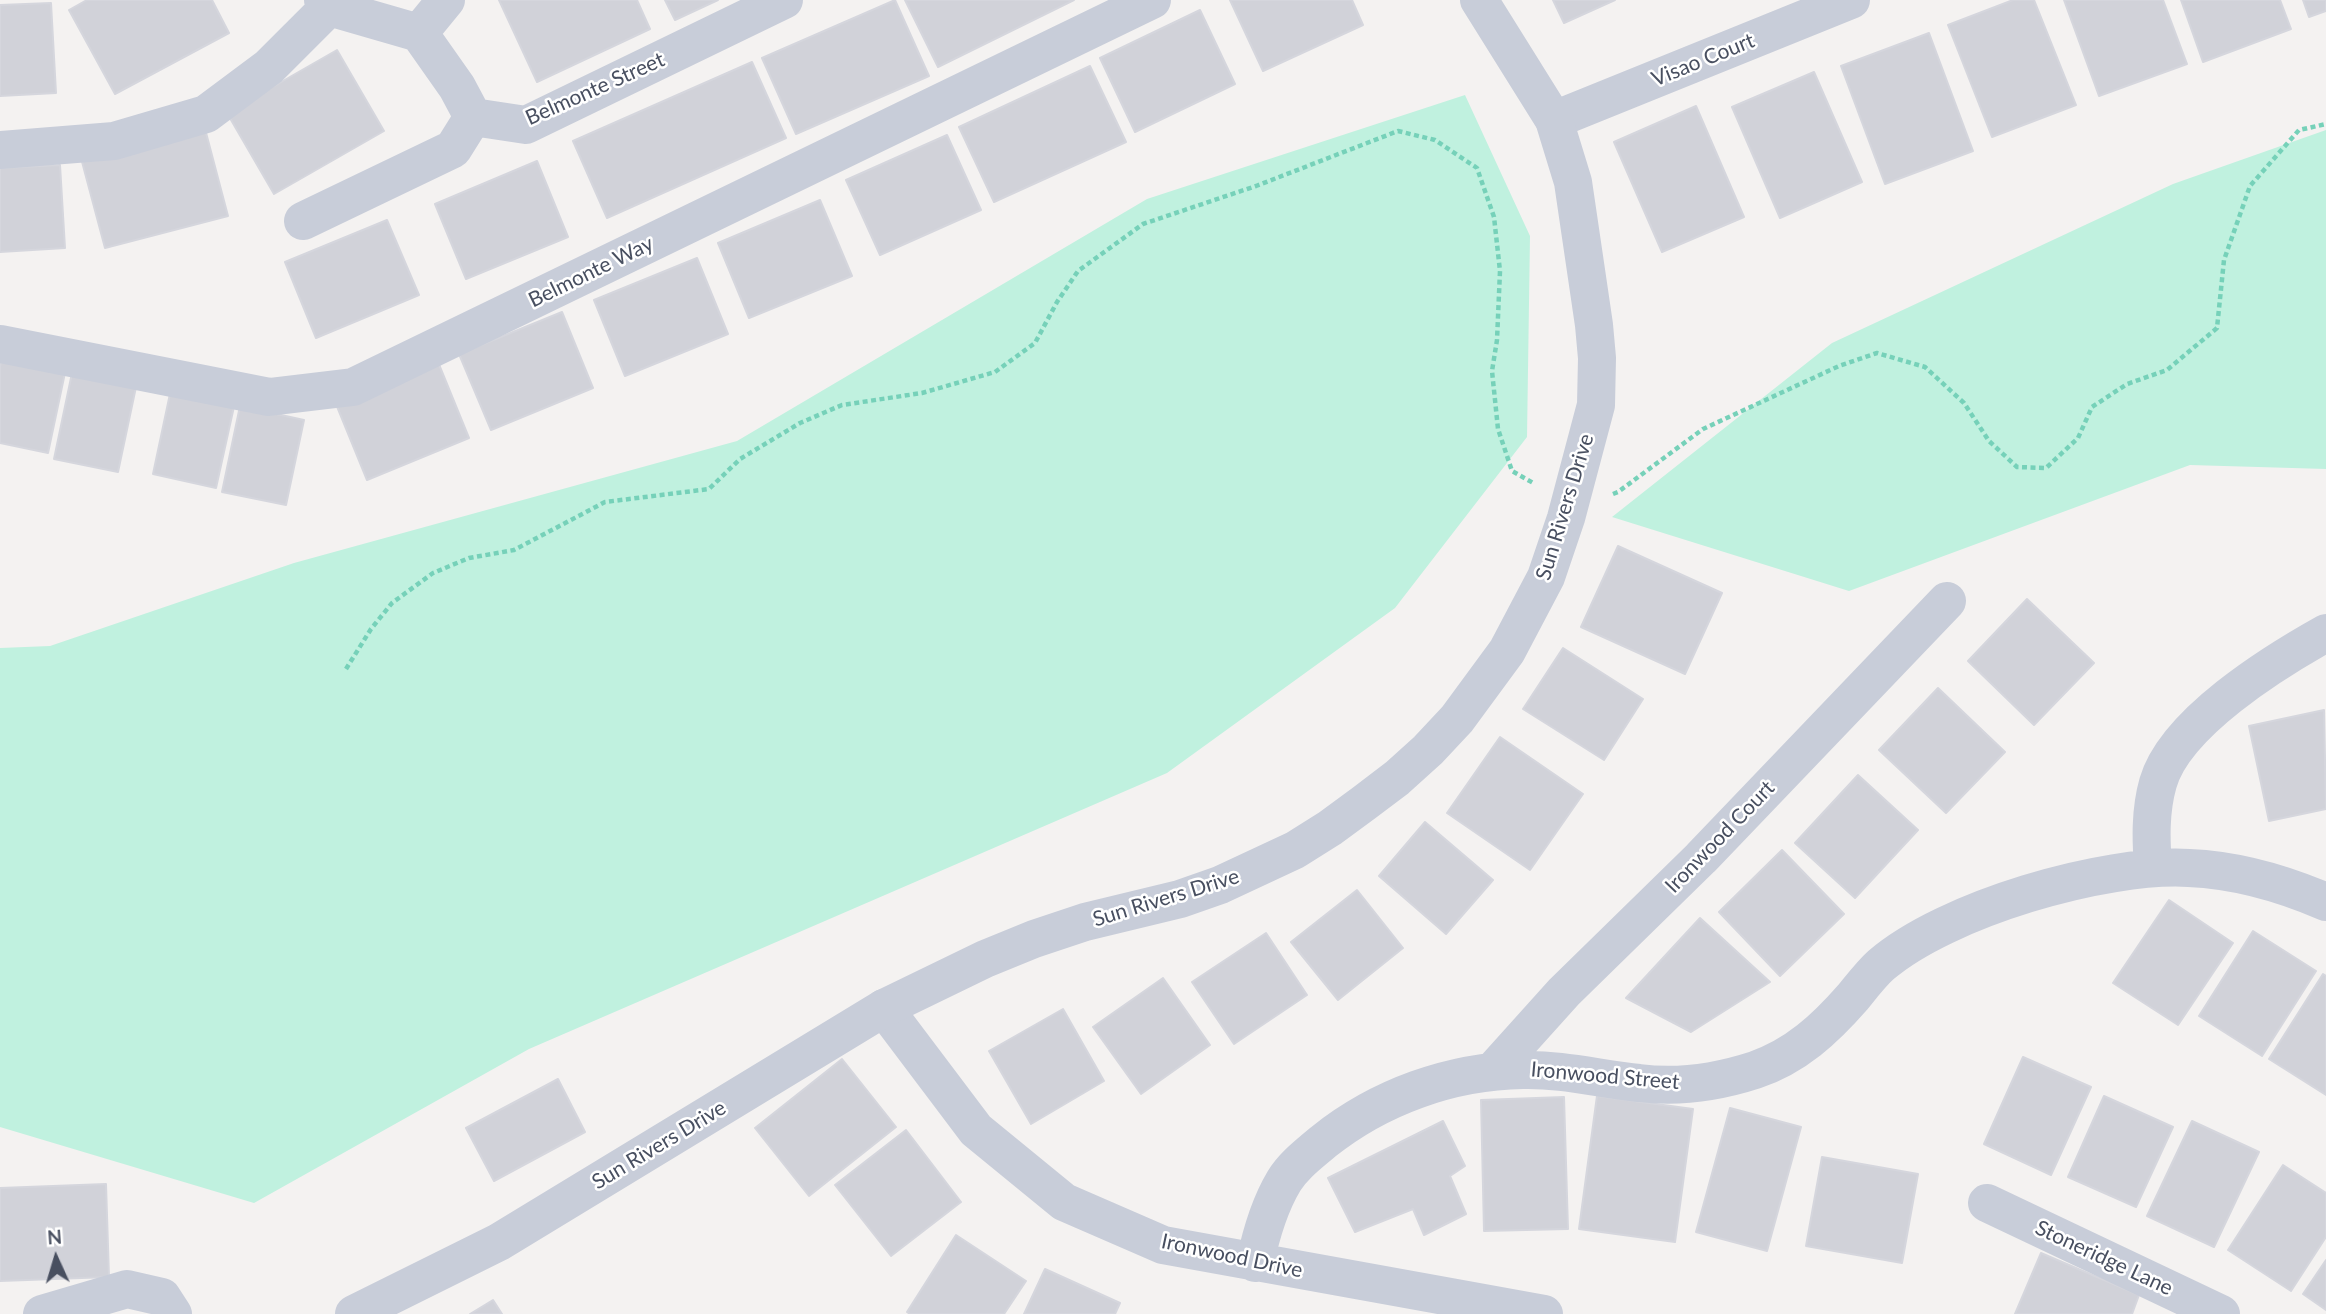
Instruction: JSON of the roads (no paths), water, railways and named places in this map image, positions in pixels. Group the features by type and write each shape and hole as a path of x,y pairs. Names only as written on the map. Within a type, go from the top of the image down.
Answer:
{"street":[{"path":"419,33 446,0"},
{"name":"Belmonte Street","path":"473,117 526,125 784,0"},
{"name":"Belmonte Way","path":"0,344 269,397 353,387 1152,0"},
{"name":"Sun Rivers Drive","path":"354,1314 499,1242 884,1008 985,958 1085,922 1180,899 1220,886 1295,850 1330,828 1397,778 1450,727 1507,652 1546,577 1566,517 1596,405 1597,358 1573,183 1554,120 1479,0"},
{"name":"Visao Court","path":"1554,120 1851,0"},
{"path":"0,150 114,141 206,114 269,66 326,4 419,33 457,88 473,117 453,149 303,221"},
{"name":"Ironwood Court","path":"1492,1072 1564,992 1701,858 1947,601"},
{"path":"2153,868 2151,838 2154,797 2165,765 2175,749 2210,713 2245,683 2326,633"},
{"name":"Ironwood Street","path":"1255,1263 1270,1208 1284,1181 1306,1156 1366,1112 1417,1089 1446,1080 1492,1072 1554,1070 1643,1084 1671,1085 1728,1077 1757,1069 1785,1057 1816,1036 1880,965 1913,942 1960,919 2056,886 2153,868 2208,869 2250,876 2326,902"},
{"name":"Ironwood Drive","path":"884,1008 976,1130 1064,1202 1163,1245 1544,1314"},
{"name":"Stoneridge Lane","path":"1987,1203 2221,1314"},
{"path":"42,1314 127,1289 162,1297 173,1314"}]}
